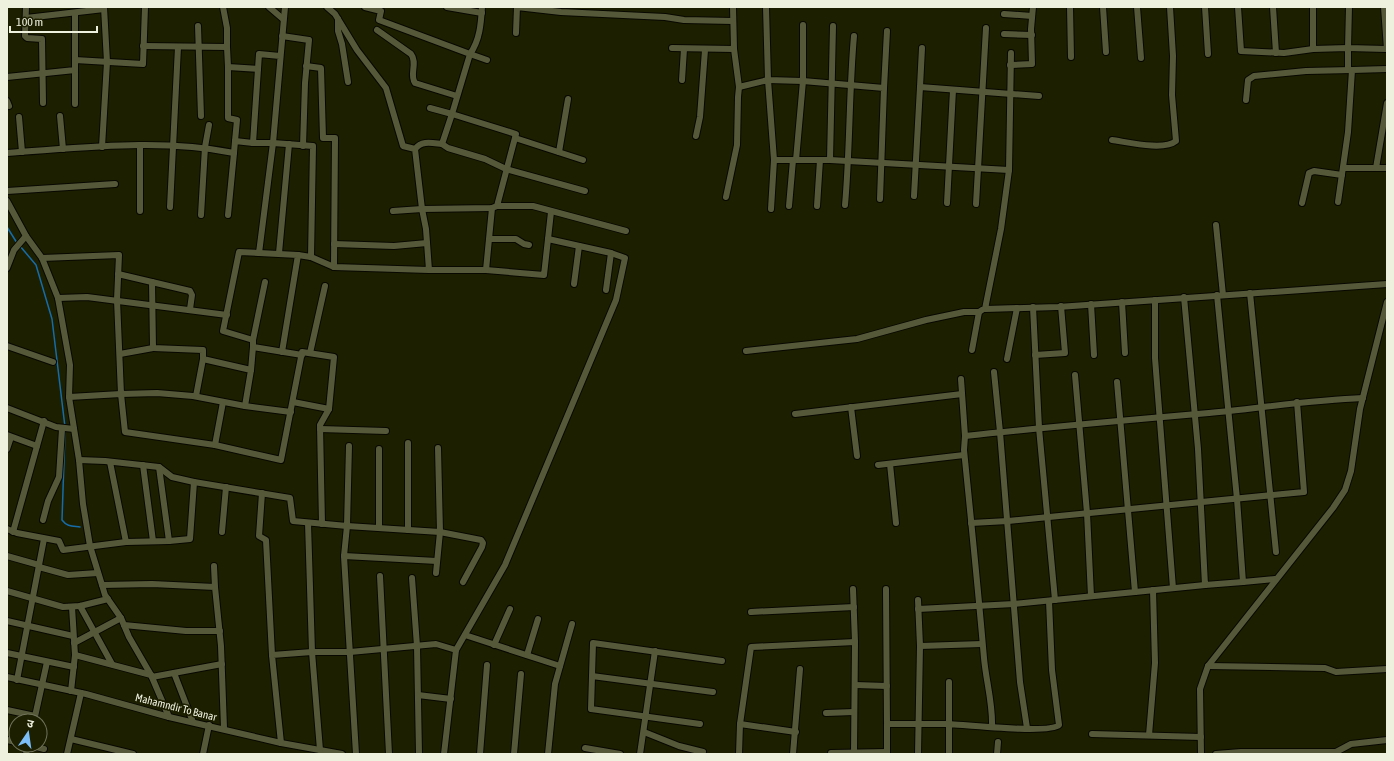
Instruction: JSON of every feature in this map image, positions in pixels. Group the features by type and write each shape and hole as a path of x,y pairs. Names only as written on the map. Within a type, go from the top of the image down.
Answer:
{"street":[{"path":"26,7 26,38 42,39 43,103"},
{"path":"76,60 142,64 145,7"},
{"path":"223,7 227,28 228,118 237,120 228,215"},
{"path":"269,7 284,19"},
{"path":"259,253 273,143 285,7"},
{"path":"327,7 338,19 357,50 386,88 403,146 415,149"},
{"path":"365,7 382,9 379,20 487,60"},
{"path":"442,144 470,54 475,46 482,10 445,7"},
{"path":"516,33 517,7 561,12 590,10 684,20 733,21"},
{"path":"726,197 737,145 739,87 734,49 733,7"},
{"path":"766,7 768,80 774,160 770,209"},
{"path":"1010,65 1032,64 1033,7"},
{"path":"1070,7 1071,57"},
{"path":"1102,7 1106,52"},
{"path":"1137,7 1141,58"},
{"path":"1112,140 1152,145 1168,144 1176,140 1172,95 1173,56 1170,7"},
{"path":"1205,7 1208,54"},
{"path":"1238,7 1241,51 1276,53 1313,49 1387,49 1384,7"},
{"path":"1273,7 1276,53"},
{"path":"1313,7 1313,49"},
{"path":"1338,202 1348,132 1350,70 1348,48 1349,7"},
{"path":"26,18 75,13 104,8 107,62 102,147"},
{"path":"75,13 75,104"},
{"path":"1004,14 1032,16"},
{"path":"338,19 338,31 342,44 348,82"},
{"path":"789,206 803,81 803,25"},
{"path":"198,26 201,116"},
{"path":"830,160 833,26"},
{"path":"976,204 986,28"},
{"path":"377,30 411,54 414,60 413,78 415,83 457,96"},
{"path":"880,199 887,31"},
{"path":"1004,34 1032,35"},
{"path":"282,36 309,40 306,66 303,146"},
{"path":"845,205 849,162 850,85 854,36"},
{"path":"143,46 199,48 227,47"},
{"path":"170,207 178,47"},
{"path":"672,48 705,50 734,49"},
{"path":"914,196 922,48"},
{"path":"682,80 684,49"},
{"path":"696,136 700,117 705,50"},
{"path":"985,309 1001,229 1009,170 1011,53"},
{"path":"253,142 259,54 280,56"},
{"path":"306,66 321,68 323,138 335,138 334,267"},
{"path":"228,67 258,70"},
{"path":"1246,100 1248,80 1254,76 1306,71 1387,69"},
{"path":"7,77 75,70"},
{"path":"739,87 768,80 803,81 884,88"},
{"path":"920,88 1039,96"},
{"path":"947,203 953,90"},
{"path":"559,152 568,99"},
{"path":"1376,168 1387,103"},
{"path":"430,108 516,134 494,207 486,270"},
{"path":"60,116 63,149"},
{"path":"19,117 22,152"},
{"path":"201,215 209,125"},
{"path":"515,138 583,160"},
{"path":"235,141 313,146 311,257"},
{"path":"415,149 427,142 442,144 448,148 485,159 506,169 585,191"},
{"path":"279,254 289,144"},
{"path":"140,146 140,211"},
{"path":"7,154 63,149 140,146 206,148 234,153"},
{"path":"415,149 429,270"},
{"path":"774,160 830,160 950,168 1009,170"},
{"path":"817,206 820,160"},
{"path":"1343,168 1387,168"},
{"path":"1302,203 1309,173 1314,171 1342,175"},
{"path":"7,191 115,184"},
{"path":"7,205 26,236 42,258 58,298 70,365 69,397 79,460 83,504 90,546 102,586 152,676 168,717"},
{"path":"393,211 533,206 626,231"},
{"path":"253,340 223,331 239,252 311,257 334,267 486,270 544,275 551,212"},
{"path":"1216,225 1228,410 1237,499 1243,582"},
{"path":"7,268 14,250 26,236"},
{"path":"490,239 516,239 522,244 529,245"},
{"path":"444,754 456,650 505,565 616,300 625,258 610,253 548,239"},
{"path":"334,244 394,246 427,243"},
{"path":"574,284 579,246"},
{"path":"606,290 610,253"},
{"path":"42,258 119,255 117,300 121,394 125,432 215,445 281,460 302,352 334,357 329,409 320,425 322,524"},
{"path":"282,352 298,255"},
{"path":"118,274 190,290 192,295 190,309"},
{"path":"152,282 153,348"},
{"path":"245,406 253,340 265,282"},
{"path":"746,352 857,338 926,320 964,312 978,312 985,309 1061,306 1387,284"},
{"path":"310,353 325,286"},
{"path":"1250,293 1276,552"},
{"path":"58,298 87,297 117,300 227,315"},
{"path":"1184,297 1187,346 1195,414 1205,585"},
{"path":"1155,300 1155,358 1173,588"},
{"path":"1122,302 1125,353"},
{"path":"1201,754 1200,689 1208,666 1333,508 1344,490 1351,471 1363,398 1387,302"},
{"path":"1091,304 1094,355"},
{"path":"1035,354 1065,353 1061,306"},
{"path":"887,724 949,724 992,727 1052,728 1056,727 1059,721 1052,670 1052,600 1047,516 1039,428 1033,307"},
{"path":"1006,359 1017,308"},
{"path":"972,350 978,312"},
{"path":"1379,336 1387,336"},
{"path":"7,346 53,362"},
{"path":"253,347 302,355"},
{"path":"120,354 153,348 203,350 203,359 196,396"},
{"path":"203,359 250,370"},
{"path":"994,372 1008,521 1020,682 1027,728"},
{"path":"1075,375 1087,513 1091,596"},
{"path":"961,379 965,436 964,455 972,523 982,644 992,727"},
{"path":"1117,382 1121,420 1126,510 1135,592"},
{"path":"69,397 157,393 196,396 245,406 291,412"},
{"path":"795,414 962,394"},
{"path":"965,436 1195,414 1297,402 1363,398"},
{"path":"215,445 224,402"},
{"path":"293,402 329,409"},
{"path":"972,523 1126,510 1304,492 1297,402"},
{"path":"852,407 857,456"},
{"path":"7,408 62,429 74,429"},
{"path":"44,421 10,530 58,541 63,550 126,542 169,542 190,539 194,482"},
{"path":"320,428 386,431"},
{"path":"43,520 48,501 59,477 62,429"},
{"path":"7,449 9,436 37,446"},
{"path":"408,443 408,530"},
{"path":"349,446 347,526 344,556 356,754"},
{"path":"436,573 440,532 438,448"},
{"path":"379,449 379,528"},
{"path":"878,465 964,455"},
{"path":"79,460 159,467 172,477 290,498 293,521 440,532 477,538 483,543 463,582"},
{"path":"110,462 126,542"},
{"path":"890,464 896,523"},
{"path":"143,465 153,541"},
{"path":"159,467 169,542"},
{"path":"222,532 226,487"},
{"path":"262,493 258,536 266,540 272,655 281,743"},
{"path":"308,523 312,652 320,750"},
{"path":"16,680 28,626 44,539"},
{"path":"7,556 68,575 98,573"},
{"path":"344,556 437,561"},
{"path":"214,566 220,631 224,728"},
{"path":"380,576 388,754"},
{"path":"412,578 417,646 420,754"},
{"path":"918,609 1014,604 1276,579"},
{"path":"102,586 152,584 215,587"},
{"path":"853,589 855,642 854,753"},
{"path":"831,753 887,753 886,589"},
{"path":"1149,735 1154,663 1153,590"},
{"path":"7,591 58,606 72,608 108,599"},
{"path":"918,600 920,646 918,754"},
{"path":"80,606 112,664"},
{"path":"752,612 854,607"},
{"path":"71,691 75,655 72,608"},
{"path":"494,645 510,609"},
{"path":"7,621 74,640 94,633 121,618"},
{"path":"527,655 538,619"},
{"path":"548,754 555,684 572,624"},
{"path":"124,625 186,631 220,631"},
{"path":"465,635 560,666"},
{"path":"739,754 740,724 751,647 855,642"},
{"path":"700,724 591,709 594,643 722,661"},
{"path":"272,655 312,652 350,652 436,644 456,650"},
{"path":"920,646 982,644"},
{"path":"640,754 655,651"},
{"path":"7,653 74,667"},
{"path":"75,655 152,676 222,664"},
{"path":"35,713 47,662"},
{"path":"480,754 487,665"},
{"path":"1208,666 1325,668 1336,672 1387,668"},
{"path":"793,754 800,669"},
{"path":"174,673 193,722"},
{"path":"514,754 521,674"},
{"path":"592,676 713,692"},
{"name":"Mahamndir To Banar","path":"7,677 81,693 168,717 224,728 311,751 320,750 342,754"},
{"path":"949,682 949,754"},
{"path":"854,685 886,686"},
{"path":"67,754 81,693"},
{"path":"418,695 451,699"},
{"path":"826,713 854,712"},
{"path":"740,724 796,732"},
{"path":"203,754 209,725"},
{"path":"644,732 680,746 703,752"},
{"path":"1092,734 1201,737"},
{"path":"71,738 117,752 133,754"},
{"path":"1216,754 1336,752 1351,744 1387,740"},
{"path":"997,754 998,742"},
{"path":"585,748 620,754"}],"waterway":[{"path":"7,227 17,243"},
{"path":"20,246 36,265 52,319 65,427"},
{"path":"65,431 62,520 68,525 80,527"}]}
